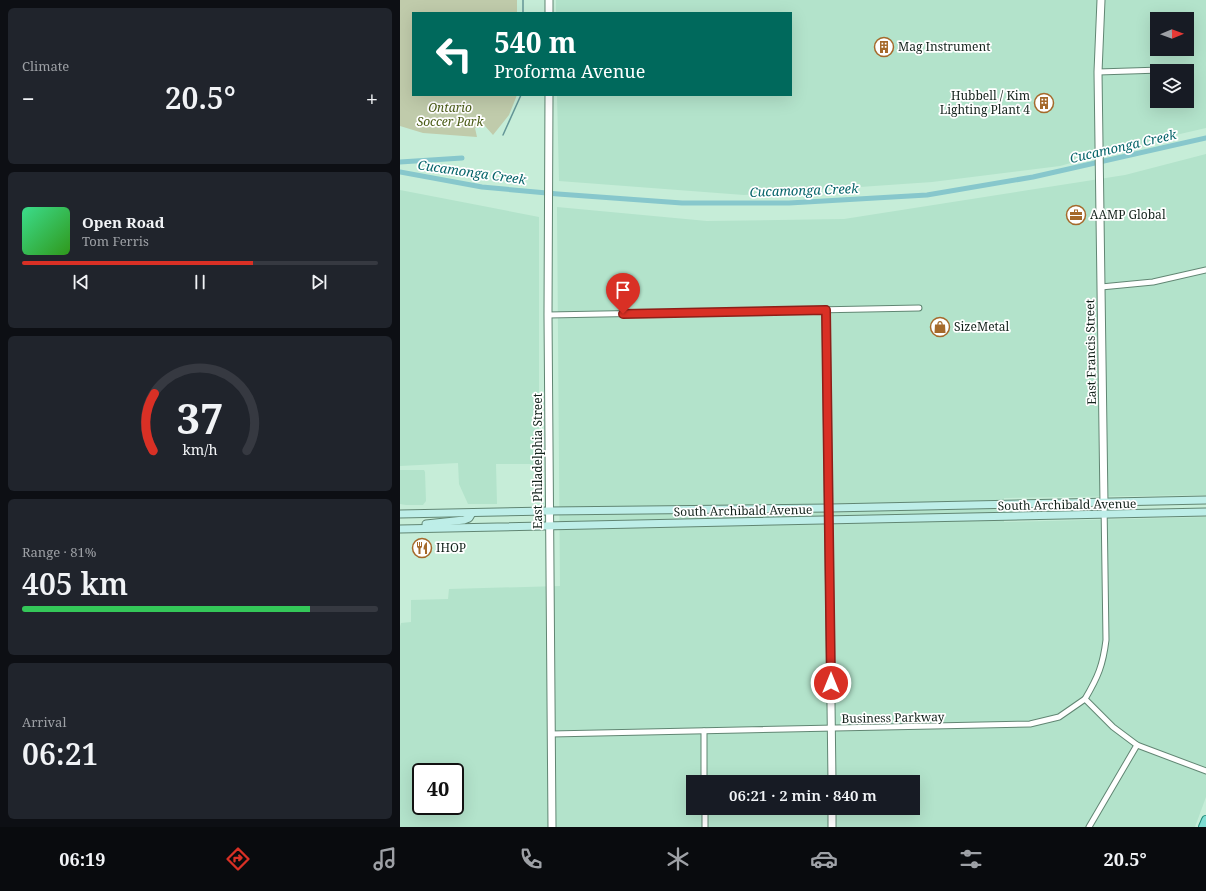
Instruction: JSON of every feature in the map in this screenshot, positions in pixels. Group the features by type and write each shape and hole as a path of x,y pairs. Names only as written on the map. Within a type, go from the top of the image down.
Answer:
{"main road":[{"name":"South Archibald Avenue","path":"400,514 830,508 1206,500"},
{"path":"400,528 416,524 464,520 469,518 472,512"},
{"name":"South Archibald Avenue","path":"400,528 830,521 1206,512"},
{"path":"1203,827 1206,820"}],"street":[{"path":"549,0 549,12"},
{"name":"East Francis Street","path":"1085,699 1098,676 1104,661 1106,640 1098,72 1101,0"},
{"path":"1098,72 1150,70"},
{"name":"East Philadelphia Street","path":"549,96 548,315 552,827"},
{"path":"1101,287 1153,282 1206,270"},
{"path":"548,315 919,308"},
{"path":"826,310 828,497 830,508 832,775"},
{"path":"1085,699 1113,727 1137,745 1206,772"},
{"name":"Business Parkway","path":"551,734 1030,724 1059,716 1085,699"},
{"path":"704,731 704,775"},
{"path":"1089,827 1137,745"},
{"path":"705,815 705,827"},
{"path":"832,815 832,827"}],"shaded area":[{"path":"556,0 1206,0 1206,128 1154,140 1060,166 932,182 744,195 559,181 557,96 792,96 792,12 556,12"},
{"path":"1206,154 1206,495 1004,498 1004,522 1206,517 1206,797 1195,827 400,827 400,627 401,623 411,622 411,600 448,599 449,589 560,586 557,207 707,221 844,219 1125,175"},
{"path":"400,190 539,217 539,464 496,464 497,504 468,504 459,484 458,463 400,466"},
{"path":"400,470 424,470 426,501 423,505 400,504"}],"green space":[{"name":"Ontario Soccer Park","path":"400,0 517,0 517,12 412,12 412,96 517,96 509,115 493,135 485,126 475,128 477,137 423,133 400,126"}],"waterway":[{"path":"523,0 523,12"},
{"path":"503,135 521,96"},
{"name":"Cucamonga Creek","path":"400,172 482,187 558,194 682,203 789,203 927,195 1033,177 1206,138"},
{"name":"Cucamonga Creek","path":"400,162 462,158"}],"place":[{"name":"Mag Instrument","path":"884,47"},
{"name":"Hubbell / Kim Lighting Plant 4","path":"1044,103"},
{"name":"AAMP Global","path":"1076,215"},
{"name":"SizeMetal","path":"940,327"},
{"name":"IHOP","path":"422,548"}],"route":[{"path":"623,314 826,310 828,497 830,508 831,683"}]}
